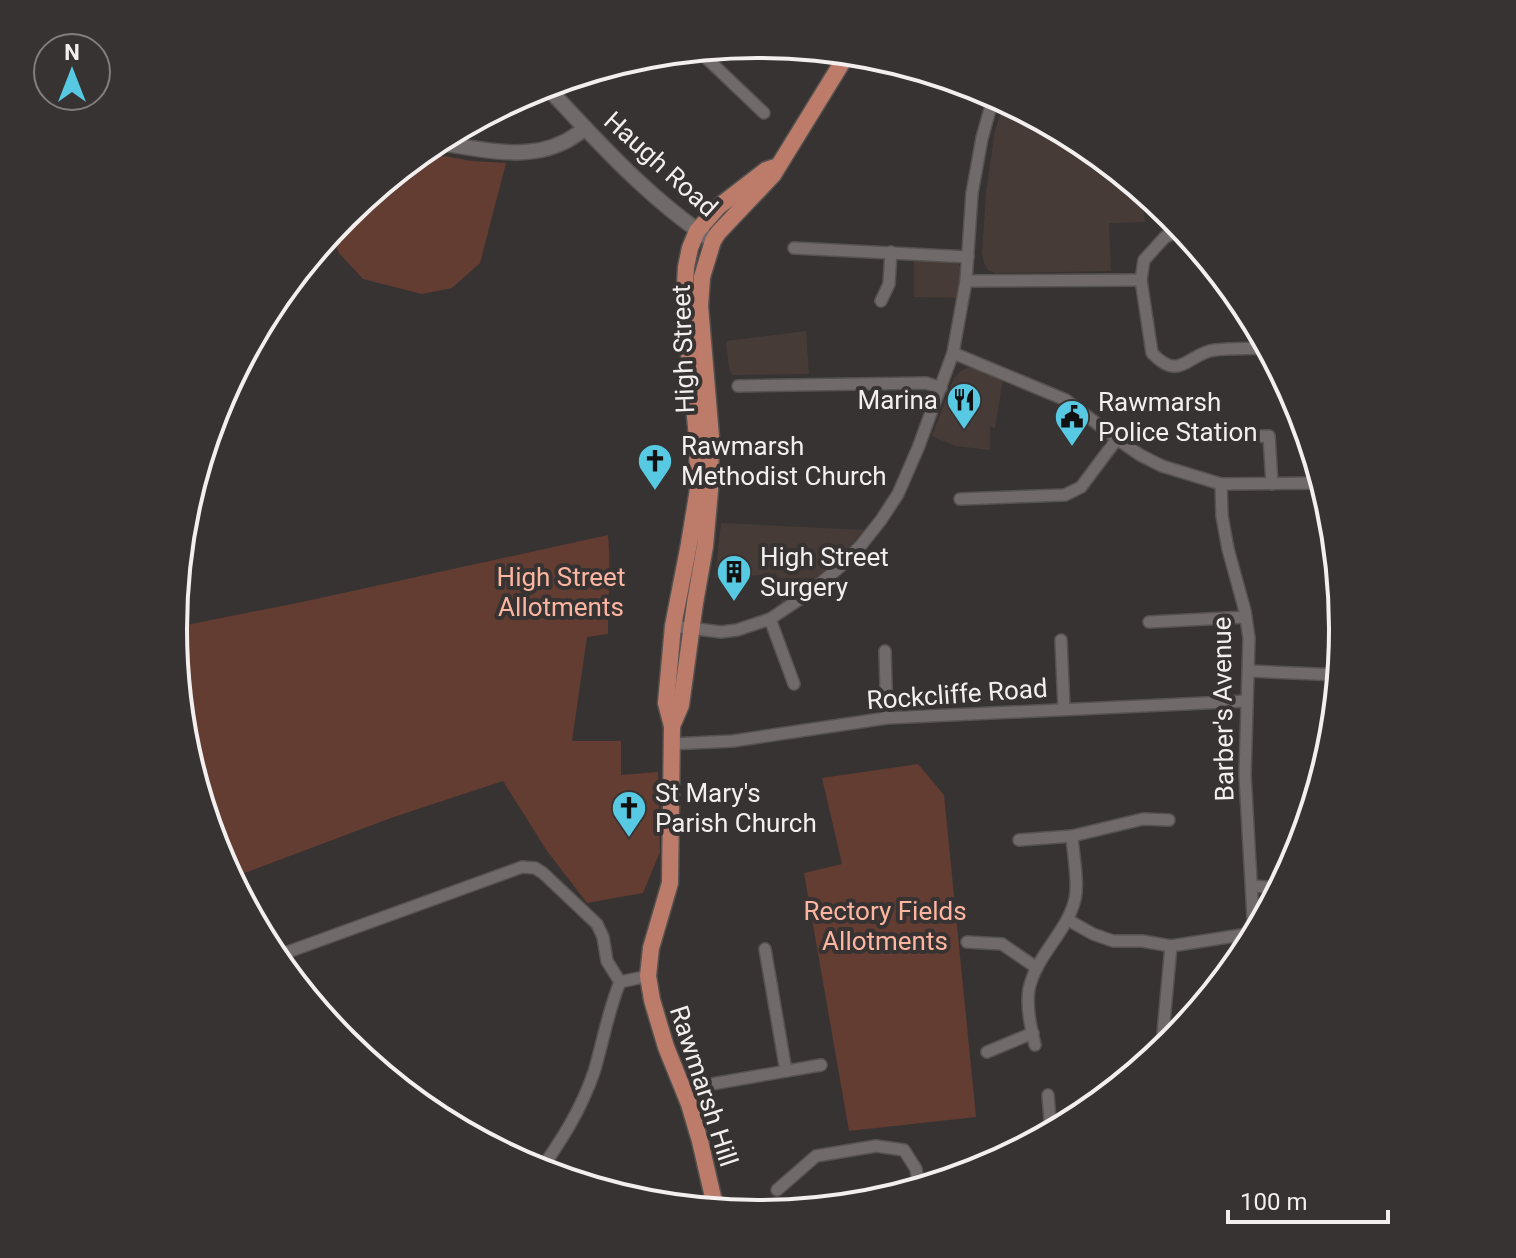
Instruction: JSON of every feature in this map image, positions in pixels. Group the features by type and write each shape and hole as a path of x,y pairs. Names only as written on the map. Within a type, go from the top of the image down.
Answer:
{"main road":[{"path":"778,166 841,64"},
{"name":"High Street","path":"648,976 651,948 670,883 672,726 666,703 673,626 698,489 697,437 684,284 690,248 697,231 718,207 766,170 778,166"},
{"name":"High Street","path":"672,726 681,705 705,546 710,490 711,437 700,306 702,277 718,233 778,166"},
{"name":"Rawmarsh Hill","path":"648,976 666,1047 700,1141 713,1198"}],"street":[{"path":"709,60 764,113"},
{"name":"Haugh Road","path":"554,95 670,211 713,241"},
{"path":"673,626 721,632 770,619 809,593 841,566 881,520 898,494 910,470 953,353 966,281 972,193 991,107"},
{"path":"455,145 508,153 539,151 563,143 585,129"},
{"path":"1171,235 1144,260 1141,280 1152,353 1167,365 1174,366 1209,351 1255,349"},
{"path":"794,248 968,257"},
{"path":"881,301 889,284 891,252"},
{"path":"966,281 1141,280"},
{"path":"953,353 1066,400 1140,455 1162,466 1221,484 1310,483"},
{"path":"738,386 926,383 941,388"},
{"path":"1227,437 1269,436 1272,484"},
{"path":"960,499 1065,495 1081,487 1117,439"},
{"name":"Barber's Avenue","path":"1221,484 1222,516 1249,638 1245,775 1254,914"},
{"path":"1149,622 1246,617"},
{"path":"770,619 794,684"},
{"path":"1061,640 1064,709"},
{"path":"885,651 887,718"},
{"path":"1249,671 1327,674"},
{"name":"Rockcliffe Road","path":"671,744 733,741 887,718 1247,701"},
{"path":"1019,840 1072,836 1143,819 1169,820"},
{"path":"987,1052 1034,1039 1029,991 1037,968 1068,920 1076,897 1072,836"},
{"path":"289,954 522,867 535,868 597,924 603,937 607,961 620,982"},
{"path":"1253,886 1267,887"},
{"path":"1068,920 1113,941 1142,941 1171,946 1239,936"},
{"path":"967,942 1002,944 1037,968"},
{"path":"1163,1032 1171,946"},
{"path":"765,949 786,1071"},
{"path":"620,982 648,976"},
{"path":"548,1160 580,1107 594,1072 620,982"},
{"path":"683,1089 821,1065"},
{"path":"1048,1095 1050,1119"},
{"path":"777,1190 816,1156 876,1146 904,1150 916,1169 917,1178"}],"shaded area":[{"path":"1001,112 1044,134 1106,176 1144,209 1145,222 1109,223 1111,271 995,273 988,270 982,253 995,130"},
{"path":"914,257 954,259 962,269 960,298 914,297"},
{"path":"806,331 809,374 732,375 726,341"},
{"path":"967,368 1003,379 995,428 990,427 990,450 955,446 932,436 954,378"},
{"path":"721,523 864,530 826,573 781,605 780,579 776,574 715,578"}],"green space":[{"path":"439,155 506,163 480,263 452,288 422,294 363,279 338,252 336,245 354,225 410,176"},
{"name":"High Street Allotments","path":"608,535 608,634 587,637 572,741 621,741 621,775 658,772 660,852 643,893 587,903 547,851 503,781 391,818 242,874 206,777 192,704 187,625"},
{"name":"Rectory Fields Allotments","path":"918,764 944,795 976,1117 849,1131 804,873 842,864 822,778"}],"place":[{"name":"Marina","path":"964,431"},
{"name":"Rawmarsh Police Station","path":"1072,448"},
{"name":"Rawmarsh Methodist Church","path":"655,492"},
{"name":"High Street Surgery","path":"734,603"},
{"name":"St Mary's Parish Church","path":"629,839"}]}
